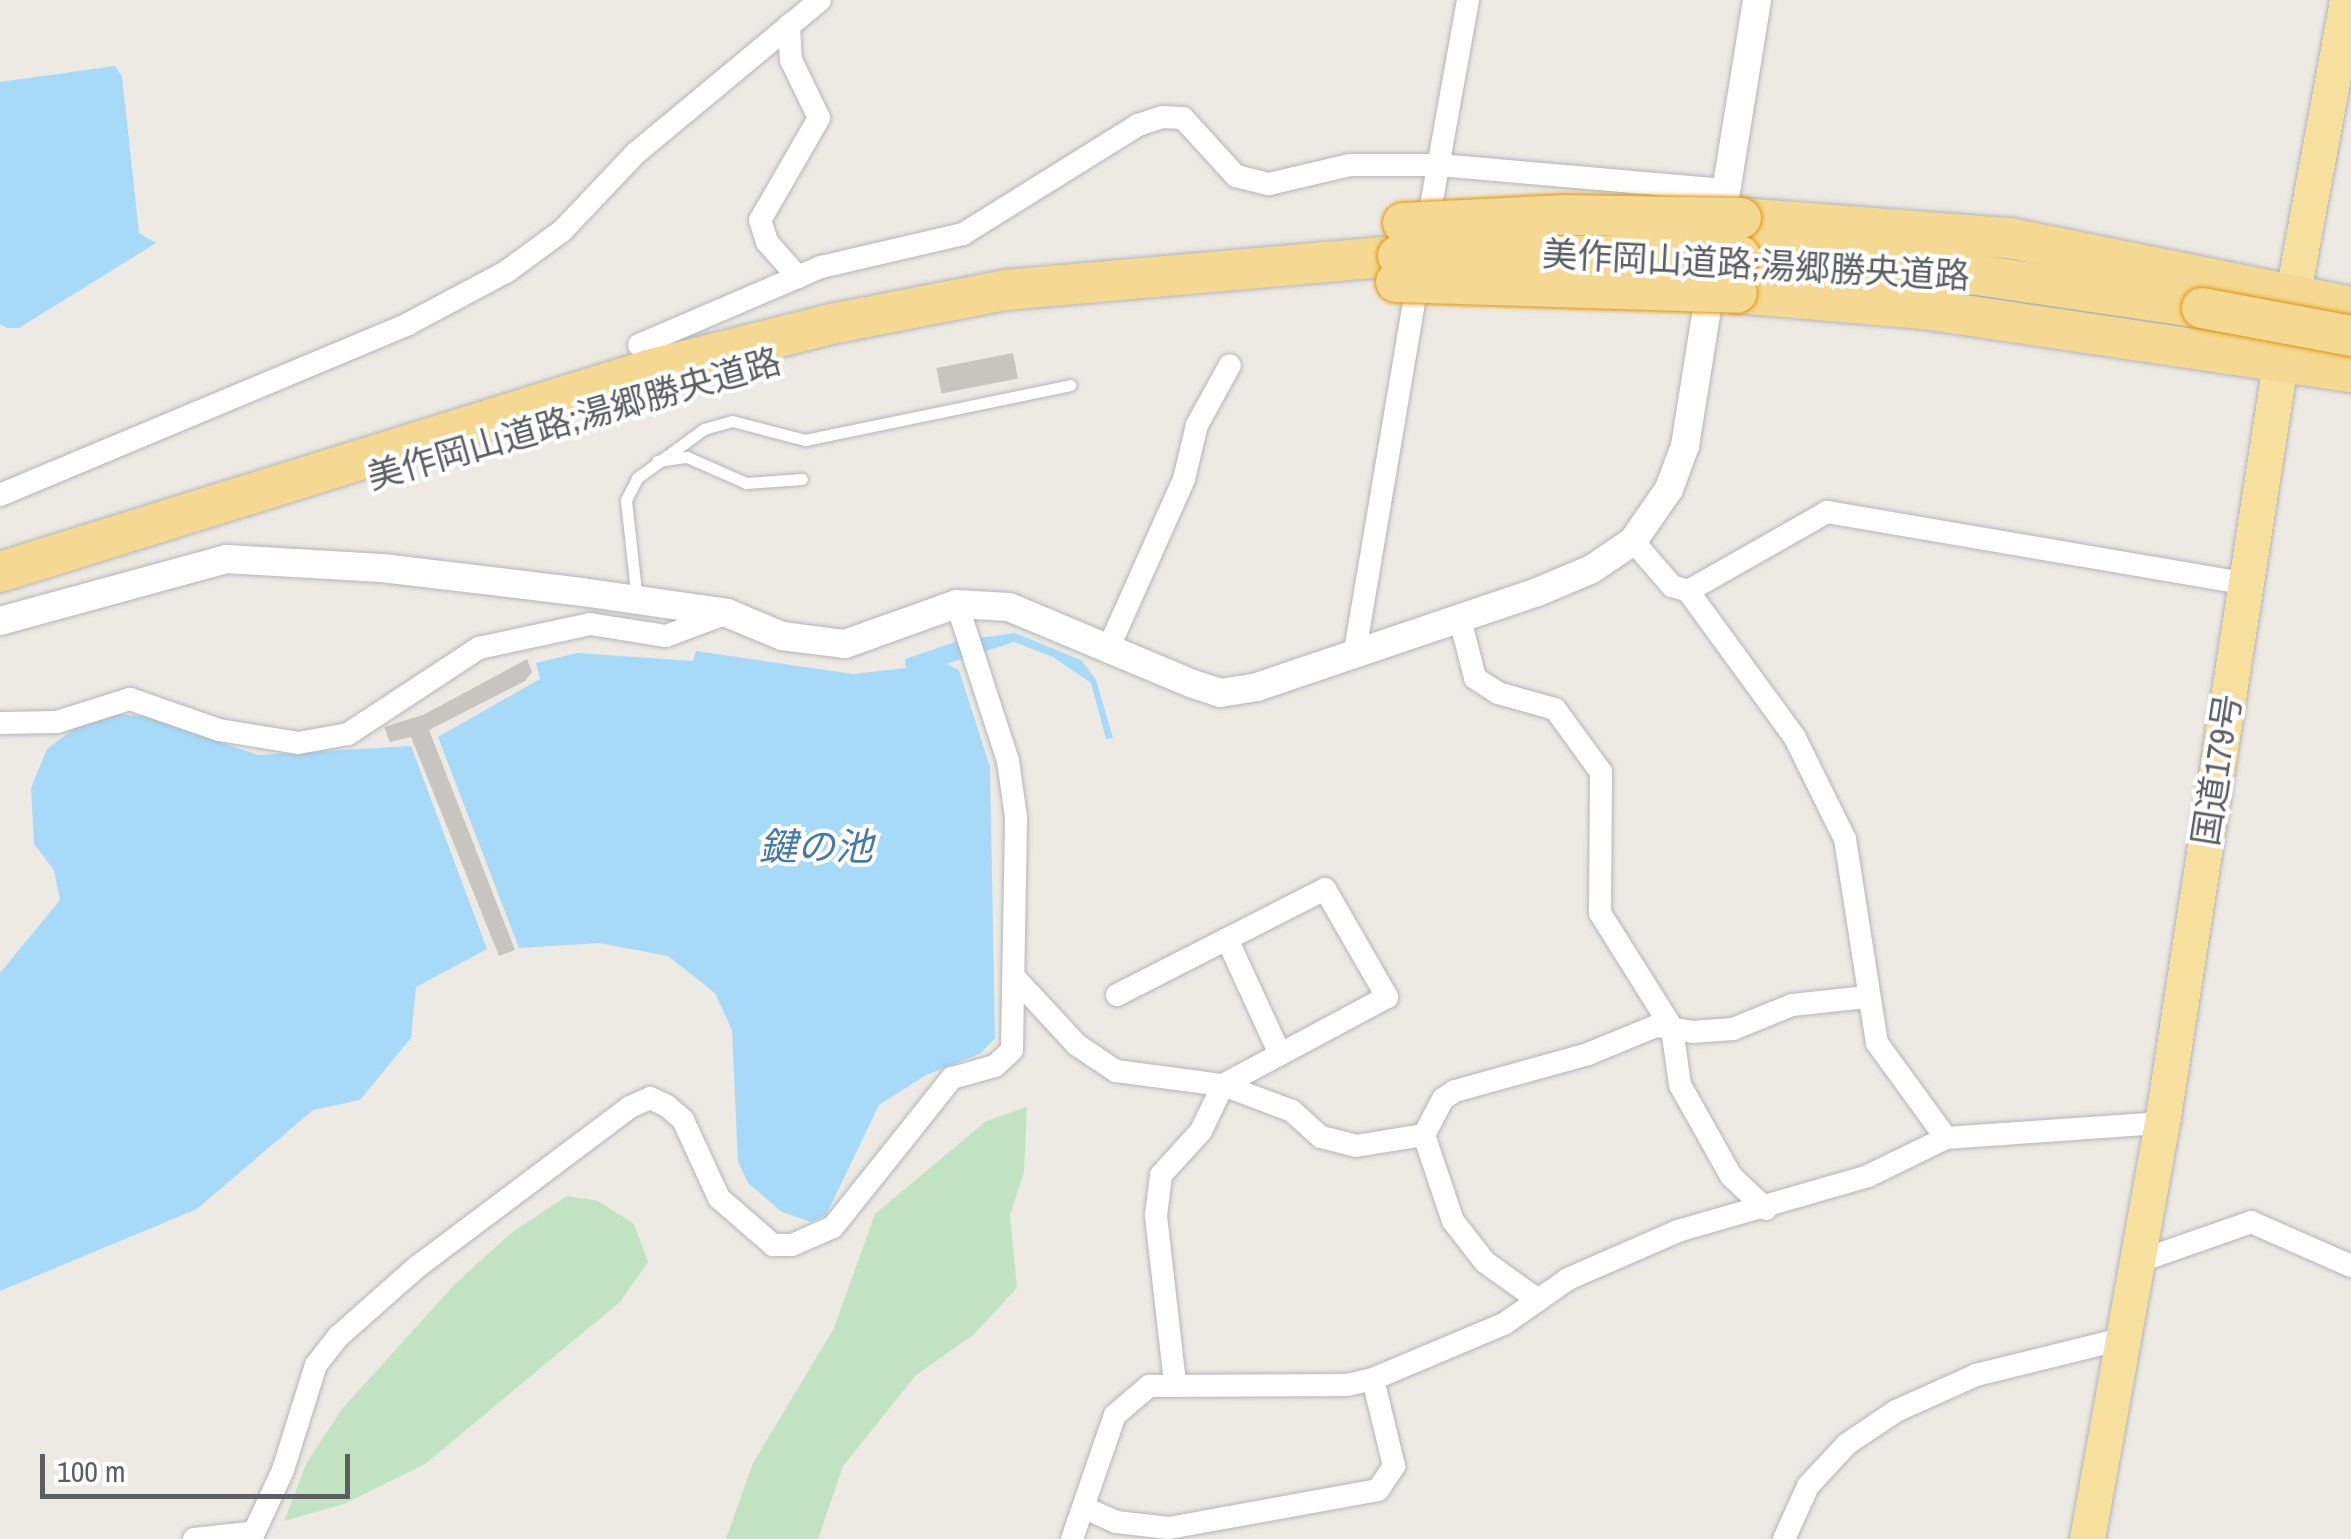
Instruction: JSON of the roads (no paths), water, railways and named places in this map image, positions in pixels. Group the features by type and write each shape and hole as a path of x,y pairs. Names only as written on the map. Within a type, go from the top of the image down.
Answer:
{"highway":[{"name":"国道179号","path":"2088,1539 2162,1123 2281,356 2347,0"},
{"path":"1730,253 2010,238 2296,291 2351,307"},
{"name":"美作岡山道路;湯郷勝央道路","path":"0,572 728,349 1006,290 1169,276 1730,253 1971,274 2202,308 2351,336"},
{"path":"1730,253 1923,309 2281,356 2351,372"},
{"name":"美作岡山道路;湯郷勝央道路","path":"0,594 648,392 1169,276"}],"street":[{"path":"0,495 408,324 506,272 562,231 636,153 820,0"},
{"path":"1354,657 1403,265 1439,165 1468,0"},
{"path":"0,621 226,559 382,568 637,600 727,613 782,636 846,644 957,604 1009,607 1220,692 1354,657 1592,569 1633,541 1669,489 1685,446 1730,253 1757,0"},
{"path":"789,26 791,60 819,118 760,220 767,242 798,277"},
{"path":"639,345 798,277 963,234 1138,126 1162,118 1183,118 1236,176 1269,184 1350,165 1439,165 1730,253"},
{"path":"1403,265 1730,253"},
{"path":"1109,647 1184,478 1197,425 1230,365"},
{"path":"1688,591 1827,512 2247,584"},
{"path":"1633,541 1672,586 1688,591 1795,738 1846,839 1877,1043 1946,1138"},
{"path":"194,1539 250,1536 282,1470 316,1365 339,1336 417,1267 630,1107 650,1098 668,1106 683,1120 719,1198 773,1245 792,1245 833,1227 952,1078 995,1066 1012,1050 1016,817 1008,762 957,604"},
{"path":"0,723 57,722 130,699 220,730 298,743 348,734 478,648 590,624 666,636 727,613"},
{"path":"1460,619 1475,678 1498,693 1556,709 1601,772 1600,913 1672,1028 1680,1085 1731,1176 1766,1210"},
{"path":"1117,994 1325,890 1386,998 1222,1084 1201,1130 1161,1175 1156,1216 1175,1384"},
{"path":"1227,939 1280,1054"},
{"path":"1015,978 1077,1045 1116,1071 1222,1084 1292,1111 1321,1137 1356,1146 1424,1135"},
{"path":"1538,1300 1486,1262 1453,1221 1424,1135 1444,1098 1456,1091 1588,1054 1656,1026 1733,1028 1792,1005 1867,997"},
{"path":"1072,1539 1115,1415 1149,1386 1347,1385 1504,1324 1568,1278 1678,1231 1766,1210 1868,1176 1946,1138 2162,1123"},
{"path":"2137,1262 2251,1222 2351,1266"},
{"path":"1784,1539 1808,1486 1847,1444 1896,1411 1976,1375 2122,1339"},
{"path":"1085,1508 1116,1522 1169,1528 1378,1490 1394,1466 1373,1378"}],"lane":[{"path":"637,600 626,500 676,444 732,421 805,440 1070,385"},
{"path":"658,460 686,458 746,483 802,479"}],"water":[{"path":"115,66 122,76 139,233 156,243 19,328 7,328 0,324 0,82"},
{"name":"鍵の池","path":"1015,633 1081,660 1096,680 1113,738 1106,739 1091,683 1053,657 1014,642 946,664 959,670 990,767 995,1038 981,1053 926,1075 879,1105 826,1215 811,1222 782,1212 748,1183 738,1162 732,1030 715,993 668,956 599,943 519,948 438,737 540,679 536,663 577,653 693,661 696,651 853,674 906,668 905,659 958,641"},
{"path":"110,713 147,717 258,755 411,746 487,949 416,987 411,1038 360,1100 313,1110 197,1209 0,1291 0,973 60,900 54,870 34,844 31,788 47,749 75,728"}]}
